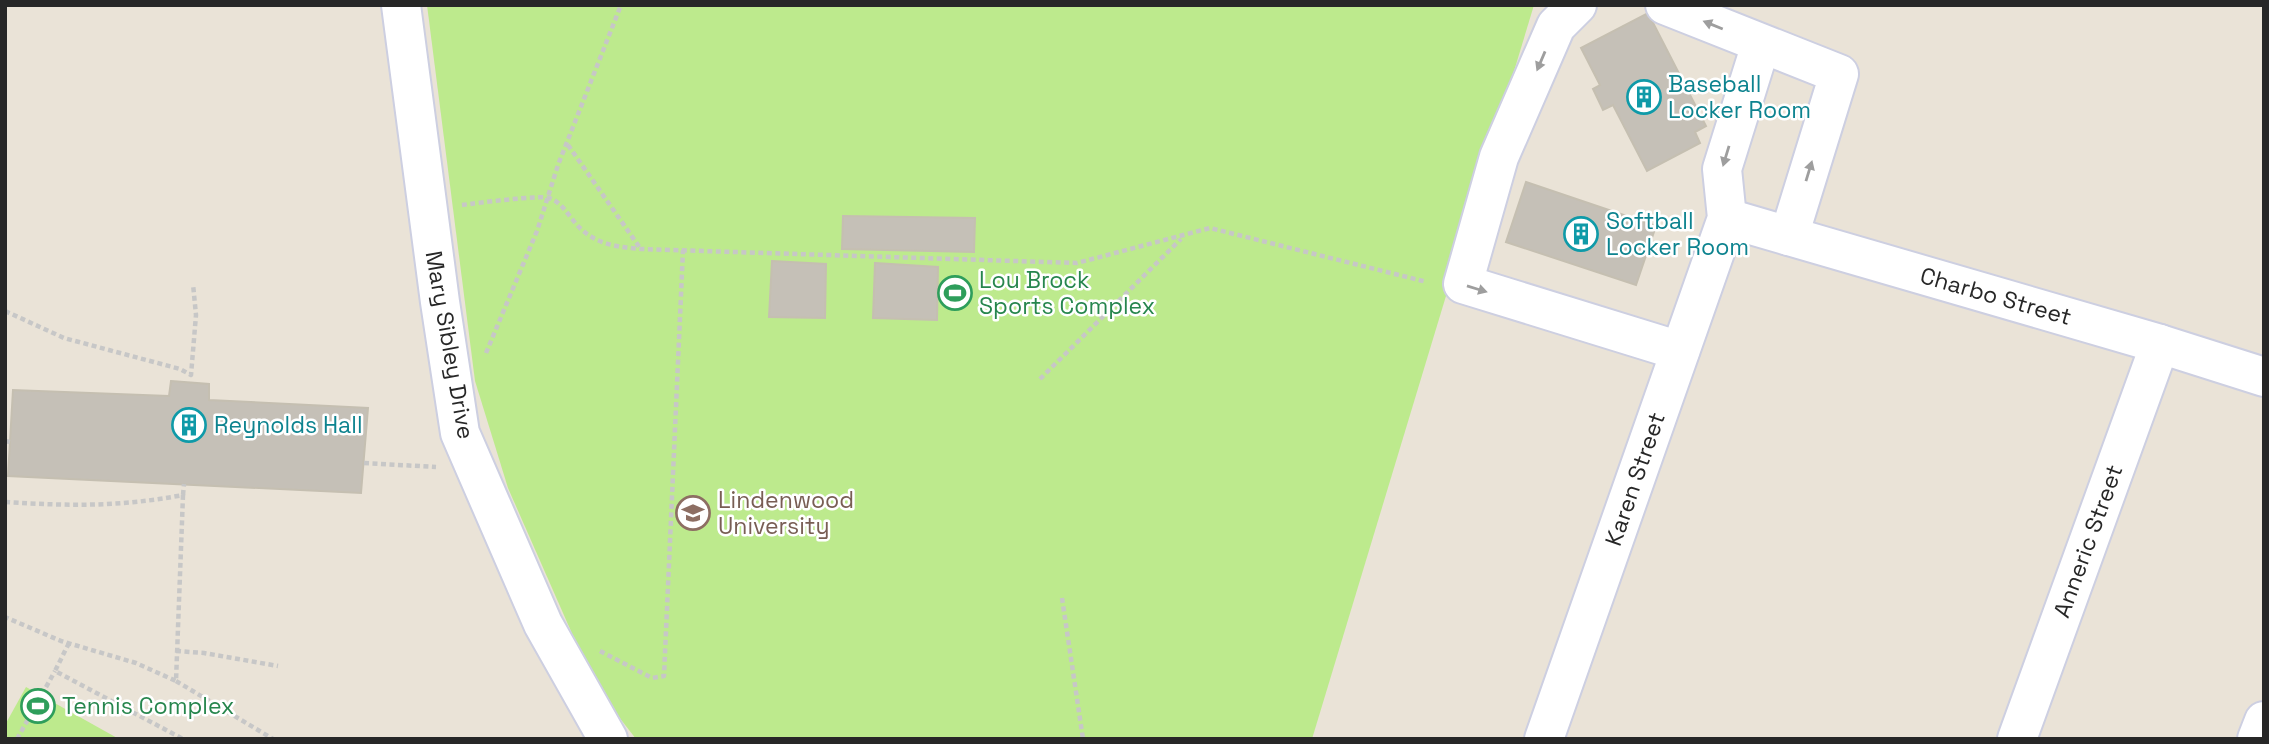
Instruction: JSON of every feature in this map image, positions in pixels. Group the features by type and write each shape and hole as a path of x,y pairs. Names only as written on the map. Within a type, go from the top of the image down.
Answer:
{"street":[{"name":"Mary Sibley Drive","path":"401,5 460,433 543,625 608,739"},
{"path":"1577,5 1556,26 1499,157 1462,285 1680,351"},
{"path":"1665,5 1839,74 1789,236"},
{"path":"1727,218 1722,169 1762,44"},
{"name":"Karen Street","path":"1544,739 1727,218"},
{"name":"Charbo Street","path":"1727,218 2160,344 2264,377"},
{"name":"Anneric Street","path":"2017,739 2160,344"},
{"path":"2257,739 2264,721"}],"path":[{"path":"485,356 537,231 558,165 621,5"},
{"path":"568,145 641,249"},
{"path":"451,205 548,197 564,207 581,230 598,240 609,246 641,249 1077,263 1210,228 1435,284"},
{"path":"1040,379 1183,237"},
{"path":"597,649 652,678 664,676 683,250"},
{"path":"191,382 197,315 193,284"},
{"path":"5,311 64,338 180,369 191,375"},
{"path":"364,463 441,467"},
{"path":"176,681 184,484"},
{"path":"5,502 94,506 183,495"},
{"path":"1062,598 1083,739"},
{"path":"5,617 69,643 136,663 176,681 273,739"},
{"path":"17,739 69,643"},
{"path":"176,651 278,666"},
{"path":"55,671 183,739"}],"green space":[{"name":"Lou Brock Sports Complex","path":"427,5 1534,5 1312,739 636,739 605,699 574,638 508,488 475,381"},
{"name":"Tennis Complex","path":"26,687 119,739 5,739 5,725"}],"building":[{"name":"Baseball Locker Room","path":"1648,13 1706,126 1695,132 1700,143 1647,171 1613,105 1603,110 1593,89 1600,85 1581,48"},
{"name":"Softball Locker Room","path":"1526,182 1656,226 1636,285 1506,242"},
{"path":"843,216 975,218 974,252 842,249"},
{"path":"772,261 826,264 825,318 769,317"},
{"path":"875,263 938,267 937,320 873,318"},
{"name":"Reynolds Hall","path":"171,381 209,384 209,400 368,408 361,493 8,476 13,390 169,396"}],"place":[{"name":"Baseball Locker Room","path":"1644,97"},
{"name":"Softball Locker Room","path":"1581,234"},
{"name":"Lou Brock Sports Complex","path":"955,293"},
{"name":"Reynolds Hall","path":"189,425"},
{"name":"Lindenwood University","path":"693,513"},
{"name":"Tennis Complex","path":"38,706"}]}
